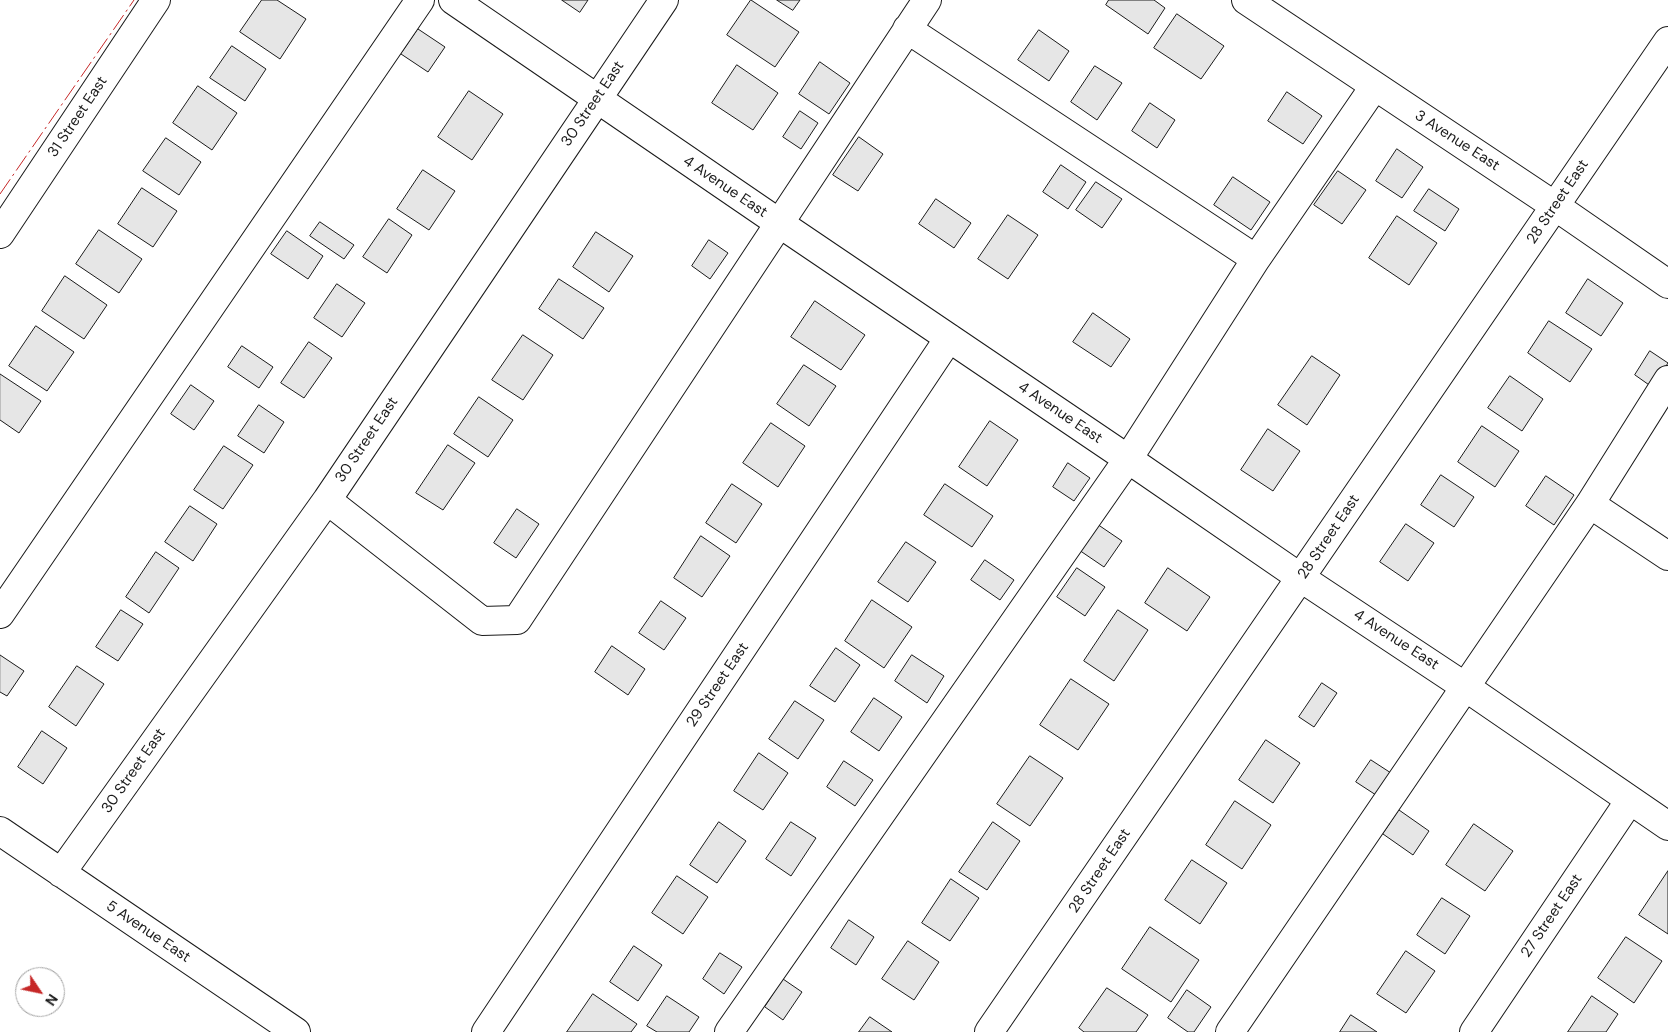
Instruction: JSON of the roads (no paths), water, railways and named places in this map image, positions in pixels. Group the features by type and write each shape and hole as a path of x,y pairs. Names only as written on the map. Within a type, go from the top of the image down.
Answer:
{"street":[{"name":"31 Street East","path":"0,234 156,0"},
{"path":"0,614 420,0"},
{"name":"4 Avenue East","path":"453,0 778,224 1464,686 1668,826"},
{"name":"30 Street East","path":"61,873 327,500 664,0"},
{"path":"327,500 482,622 517,620 927,0"},
{"name":"3 Avenue East","path":"1246,0 1555,206 1668,284"},
{"path":"907,29 1256,259"},
{"name":"28 Street East","path":"989,1032 1668,41"},
{"path":"729,1032 1128,459 1256,259 1374,87"},
{"name":"29 Street East","path":"486,1032 949,338"},
{"path":"1230,1032 1464,686 1590,504 1668,380"},
{"path":"1590,504 1668,556"},
{"name":"27 Street East","path":"1474,1032 1630,800"},
{"name":"5 Avenue East","path":"0,831 296,1032"}]}
